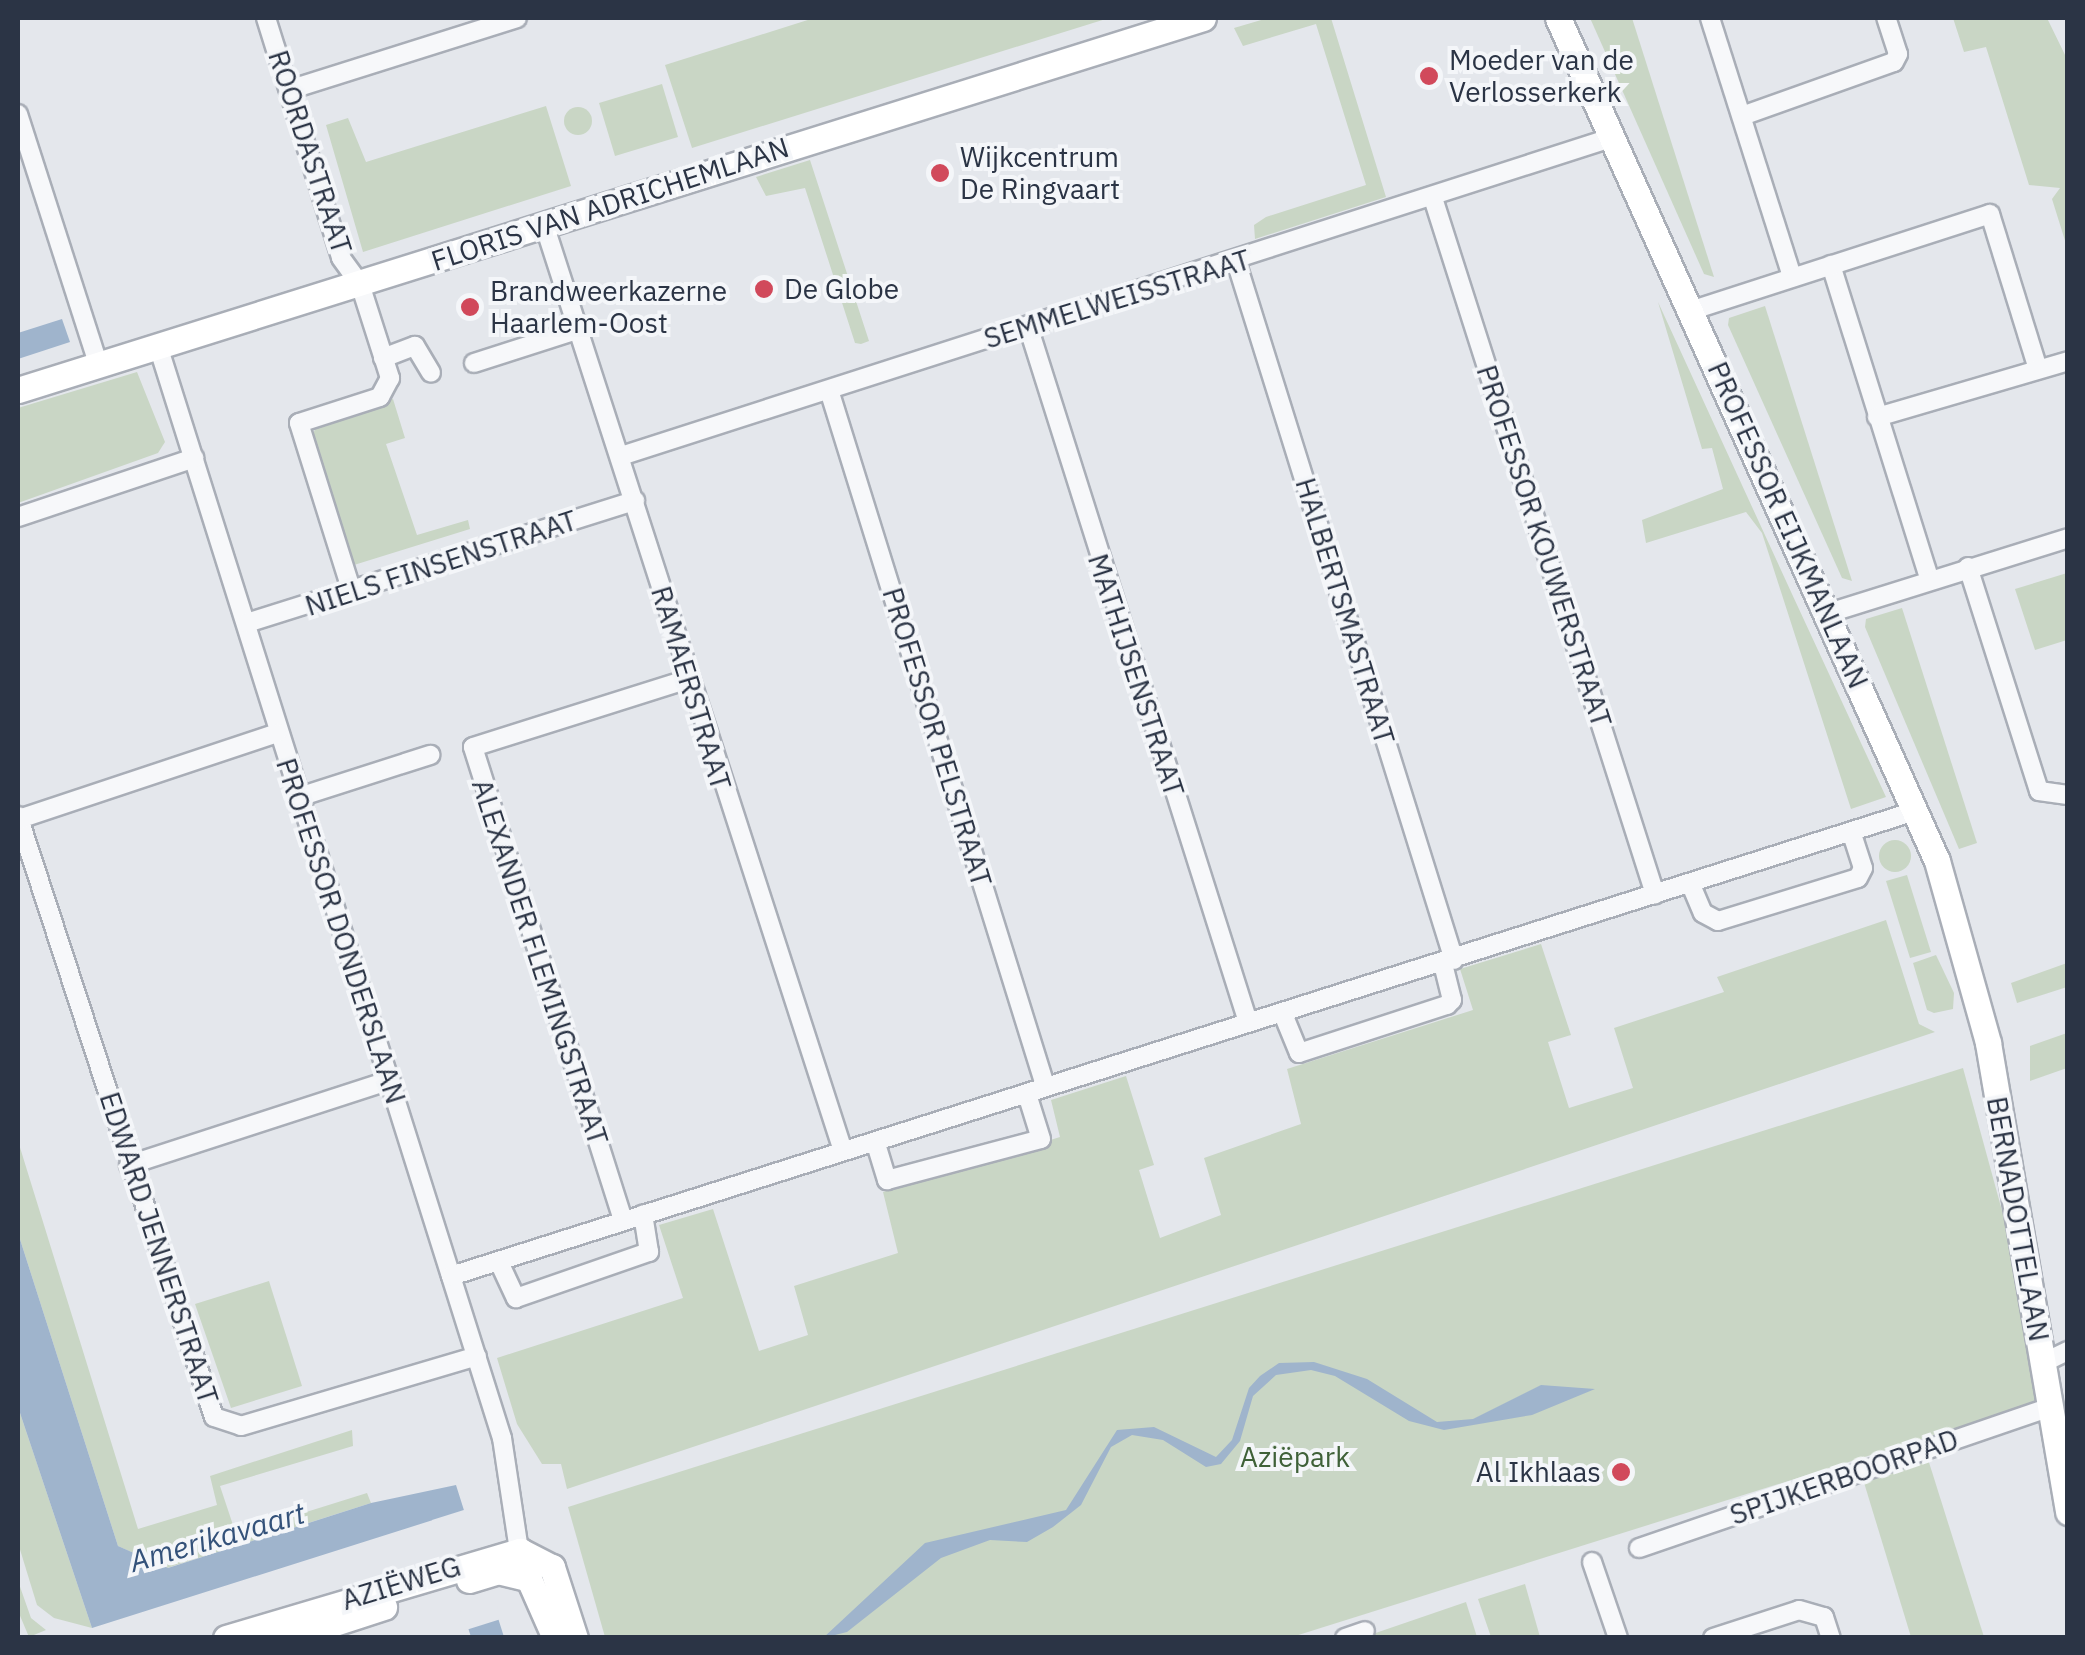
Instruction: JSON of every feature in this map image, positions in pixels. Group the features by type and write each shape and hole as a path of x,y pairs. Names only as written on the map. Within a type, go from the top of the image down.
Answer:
{"street":[{"name":"ROORDASTRAAT","path":"266,18 341,258 360,284 383,358"},
{"path":"289,90 518,18"},
{"name":"FLORIS VAN ADRICHEMLAAN","path":"18,390 159,349 1203,18"},
{"name":"PROFESSOR EIJKMANLAAN","path":"1558,18 1918,810 1988,1044"},
{"path":"1710,18 1792,277"},
{"path":"1742,116 1894,62 1886,18"},
{"path":"18,114 99,366"},
{"name":"SEMMELWEISSTRAAT","path":"621,456 1236,262 1611,138"},
{"name":"PROFESSOR KOUWERSTRAAT","path":"1433,198 1655,894"},
{"path":"1690,311 1990,214 2038,368"},
{"name":"RAMAERSTRAAT","path":"544,224 842,1151"},
{"name":"HALBERTSMASTRAAT","path":"1236,262 1448,962"},
{"path":"1830,264 1930,576"},
{"name":"MATHIJSENSTRAAT","path":"1028,326 1248,1022"},
{"path":"474,362 577,330"},
{"path":"352,592 299,423 380,397 390,378 383,358 415,346 430,373"},
{"name":"PROFESSOR DONDERSLAAN","path":"159,349 476,1356 518,1514 520,1563"},
{"path":"1877,418 2068,361"},
{"name":"PROFESSOR PELSTRAAT","path":"829,390 1036,1089 1041,1139 887,1180 876,1144"},
{"path":"18,516 194,458"},
{"name":"NIELS FINSENSTRAAT","path":"247,623 635,501"},
{"path":"1829,613 1930,576 2068,538"},
{"path":"1968,568 2039,792 2068,795"},
{"name":"ALEXANDER FLEMINGSTRAAT","path":"623,1220 472,747 689,679"},
{"path":"18,818 278,734"},
{"path":"298,797 430,756"},
{"path":"451,1276 1692,885 1918,810"},
{"name":"EDWARD JENNERSTRAAT","path":"18,818 208,1405 222,1425 241,1426 476,1356"},
{"path":"1692,885 1703,913 1718,921 1858,878 1862,868 1852,834"},
{"path":"1283,1014 1299,1052 1354,1035 1447,1005 1448,962"},
{"name":"BERNADOTTELAAN","path":"1988,1044 2068,1512"},
{"path":"129,1165 390,1080"},
{"path":"498,1262 516,1298 648,1252 643,1214"},
{"path":"2043,1364 2068,1350"},
{"name":"SPIJKERBOORPAD","path":"1639,1548 2050,1408"},
{"path":"1592,1562 1618,1638"},
{"path":"520,1563 540,1592 555,1638"},
{"path":"520,1563 552,1568 575,1638"},
{"name":"AZIËWEG","path":"226,1638 485,1566 520,1563"},
{"name":"AZIËWEG","path":"288,1638 446,1578"},
{"path":"1713,1638 1799,1610 1824,1617 1830,1638"},
{"path":"1345,1638 1365,1631"}],"green space":[{"path":"814,18 1109,18 692,148 665,65"},
{"path":"1268,18 1331,18 1386,197 1255,239 1254,225 1266,217 1366,185 1316,24 1243,46 1234,28"},
{"path":"1590,18 1632,18 1714,277 1704,274"},
{"path":"1953,18 2047,18 2067,59 2067,247 2052,199 2060,188 2029,185 1986,47 1964,52"},
{"path":"662,84 678,137 615,156 599,103"},
{"path":"546,106 571,186 363,252 326,125 348,118 366,162"},
{"path":"578,107 588,111 592,121 588,131 578,135 568,131 564,121 568,111"},
{"path":"810,160 869,341 861,344 855,343 805,188 766,196 756,177"},
{"path":"1658,302 1886,797 1851,809 1762,533 1746,512 1646,543 1642,520 1723,489 1712,448 1702,449"},
{"path":"1765,306 1852,581 1842,578 1728,325 1729,318"},
{"path":"137,372 165,442 158,453 18,503 18,408"},
{"path":"393,399 405,438 386,444 417,535 468,520 470,529 354,565 312,436 318,423"},
{"path":"2067,573 2067,640 2035,650 2015,589"},
{"path":"1902,608 1977,843 1959,849 1865,627 1866,619"},
{"path":"1895,840 1906,845 1911,856 1906,867 1895,872 1884,867 1879,856 1884,845"},
{"path":"1907,875 1931,952 1910,958 1886,881"},
{"path":"1886,920 1919,1024 1935,1032 567,1489 561,1464 542,1464 517,1424 497,1358 683,1298 659,1225 713,1209 759,1351 808,1335 794,1286 898,1253 883,1192 1060,1137 1051,1100 1126,1076 1154,1165 1139,1170 1160,1238 1221,1215 1204,1158 1301,1124 1287,1069 1473,1010 1460,969 1541,944 1571,1035 1548,1042 1569,1108 1633,1088 1614,1028 1724,992 1717,977"},
{"path":"1936,955 1954,993 1953,1009 1934,1013 1927,1010 1913,963"},
{"path":"2067,963 2067,987 2017,1003 2011,983"},
{"path":"2067,1033 2067,1068 2030,1081 2030,1046"},
{"name":"Aziëpark","path":"1963,1068 2004,1218 2036,1403 1292,1637 605,1637 568,1507"},
{"path":"18,1141 138,1529 217,1505 210,1476 352,1430 353,1446 220,1486 236,1534 367,1493 371,1503 167,1568 118,1546 18,1233"},
{"path":"269,1281 302,1386 231,1408 195,1304"},
{"path":"18,1407 92,1628 54,1618 37,1605 18,1543"},
{"path":"1927,1456 1984,1637 1911,1637 1862,1476"},
{"path":"18,1581 31,1618 46,1630 29,1637 18,1611"},
{"path":"1525,1584 1540,1637 1491,1637 1478,1599"},
{"path":"1466,1602 1477,1637 1361,1638"}],"water":[{"path":"62,319 70,342 18,359 18,333"},
{"path":"18,1233 118,1546 168,1568 371,1503 456,1485 504,1637 471,1637 433,1520 92,1628 18,1407"},
{"path":"1314,1362 1367,1379 1437,1422 1473,1419 1541,1385 1595,1389 1532,1415 1444,1430 1409,1421 1335,1376 1311,1370 1276,1375 1253,1396 1240,1441 1221,1464 1206,1467 1163,1440 1132,1435 1111,1447 1081,1505 1053,1527 1027,1542 990,1540 941,1558 847,1632 823,1638 925,1543 1066,1510 1117,1430 1154,1427 1216,1457 1232,1440 1249,1388 1260,1376 1279,1363"}],"pier":[{"path":"467,1509 501,1619 466,1630 432,1520"}],"place":[{"name":"Moeder van de Verlosserkerk","path":"1429,76"},
{"name":"Wijkcentrum De Ringvaart","path":"940,173"},
{"name":"De Globe","path":"764,289"},
{"name":"Brandweerkazerne Haarlem-Oost","path":"470,307"},
{"name":"Al Ikhlaas","path":"1621,1472"}],"water label":[{"name":"Amerikavaart","path":"217,1537"}]}
